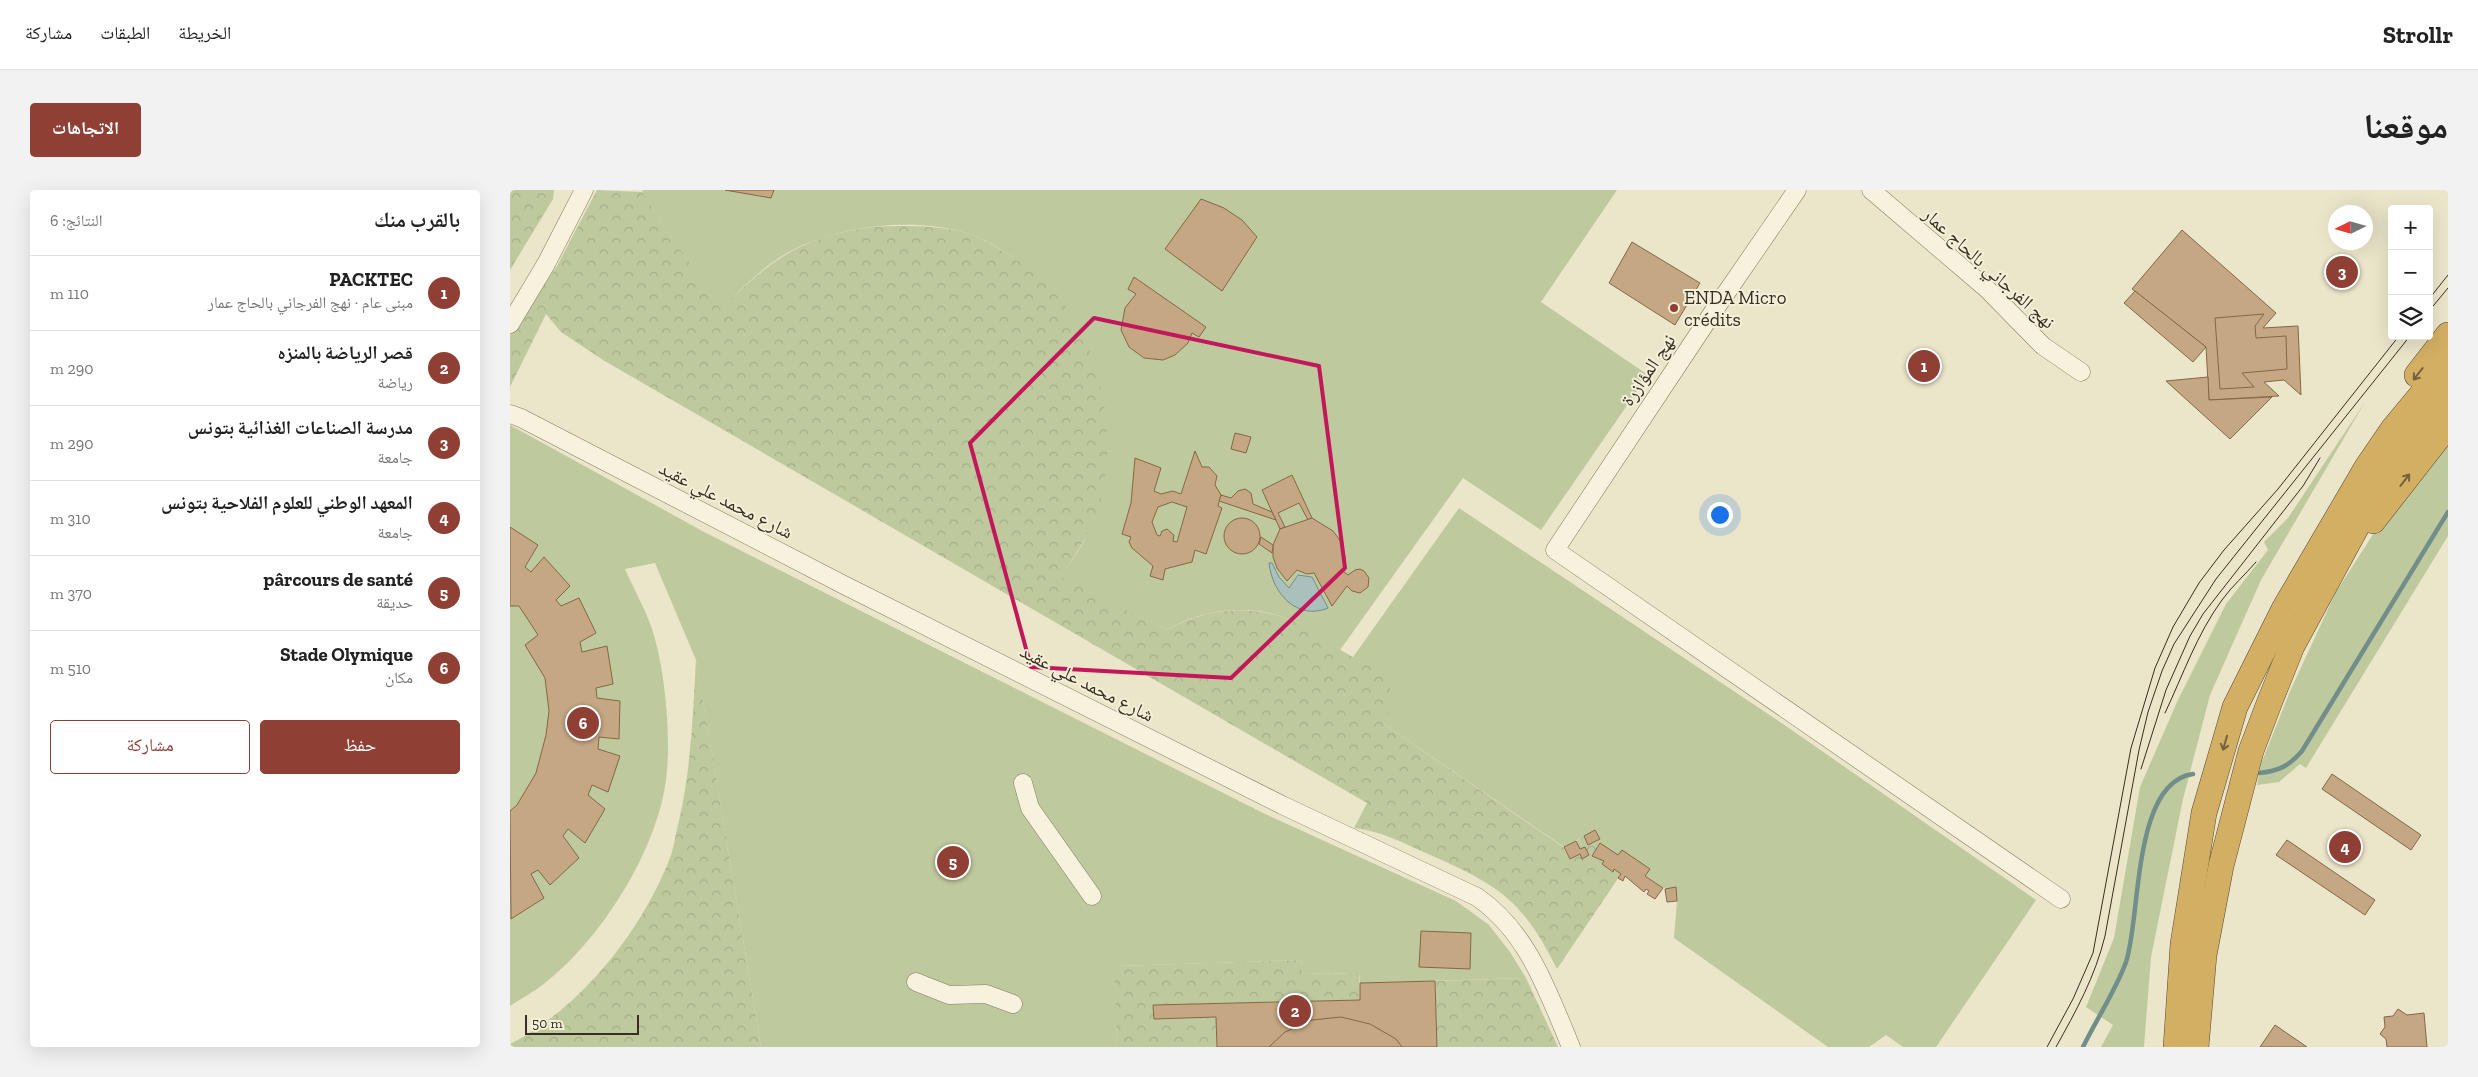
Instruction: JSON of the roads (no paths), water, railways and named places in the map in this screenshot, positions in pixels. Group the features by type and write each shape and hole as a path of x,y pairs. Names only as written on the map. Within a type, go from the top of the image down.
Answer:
{"highway":[{"path":"2162,1047 2180,923 2204,813 2235,707 2263,626 2300,551 2350,466 2394,403 2448,336"},
{"path":"2196,1047 2204,955 2230,824 2250,751 2292,646 2374,474 2393,429 2448,362"},
{"path":"2235,707 2284,609 2374,474 2448,395"},
{"path":"2270,701 2317,612 2368,527 2448,425"},
{"path":"2176,1047 2183,944 2204,813"},
{"path":"2208,1047 2212,981 2228,862 2230,824"}],"street":[{"path":"510,324 551,255 584,190"},
{"name":"نهج المؤازرة","path":"1798,190 1712,312 1554,550 2061,899"},
{"name":"نهج الفرجاني بالحاج عمار","path":"1871,190 1987,289 2043,346 2081,372"},
{"name":"شارع محمد علي عقيد","path":"514,413 844,585 1282,805 1477,897 1504,919 1528,951 1571,1047"},
{"path":"1022,783 1030,808 1092,896"},
{"path":"916,982 949,995 986,994 1013,1004"}],"water":[{"path":"1269,563 1272,563 1279,577 1289,588 1298,575 1312,577 1328,608 1306,611 1288,602 1275,585"}],"waterway":[{"path":"2259,773 2283,767 2302,751 2448,512"},
{"path":"2083,1047 2126,962 2131,942 2142,854 2149,825 2159,801 2173,783 2193,774"}],"tram line":[{"path":"2432,295 2448,275"},
{"path":"2433,306 2448,288"},
{"path":"2047,1047 2073,999 2093,953 2131,748 2155,668 2173,627 2199,583 2224,550 2278,489 2396,340"},
{"path":"2056,1047 2084,993 2101,951 2148,712 2162,671 2174,644 2216,579 2407,340"},
{"path":"2141,769 2166,690 2190,636 2203,614 2303,486 2320,458"},
{"path":"2165,713 2213,613 2230,590 2256,562"}],"place":[{"name":"مدرسة الصناعات الغذائية بتونس","path":"2342,272"},
{"name":"ENDA Micro crédits","path":"1674,308"},
{"name":"PACKTEC","path":"1924,366"},
{"name":"Stade Olymique","path":"583,723"},
{"name":"المعهد الوطني للعلوم الفلاحية بتونس","path":"2345,847"},
{"name":"pârcours de santé","path":"953,862"},
{"name":"قصر الرياضة بالمنزه","path":"1295,1011"}]}
